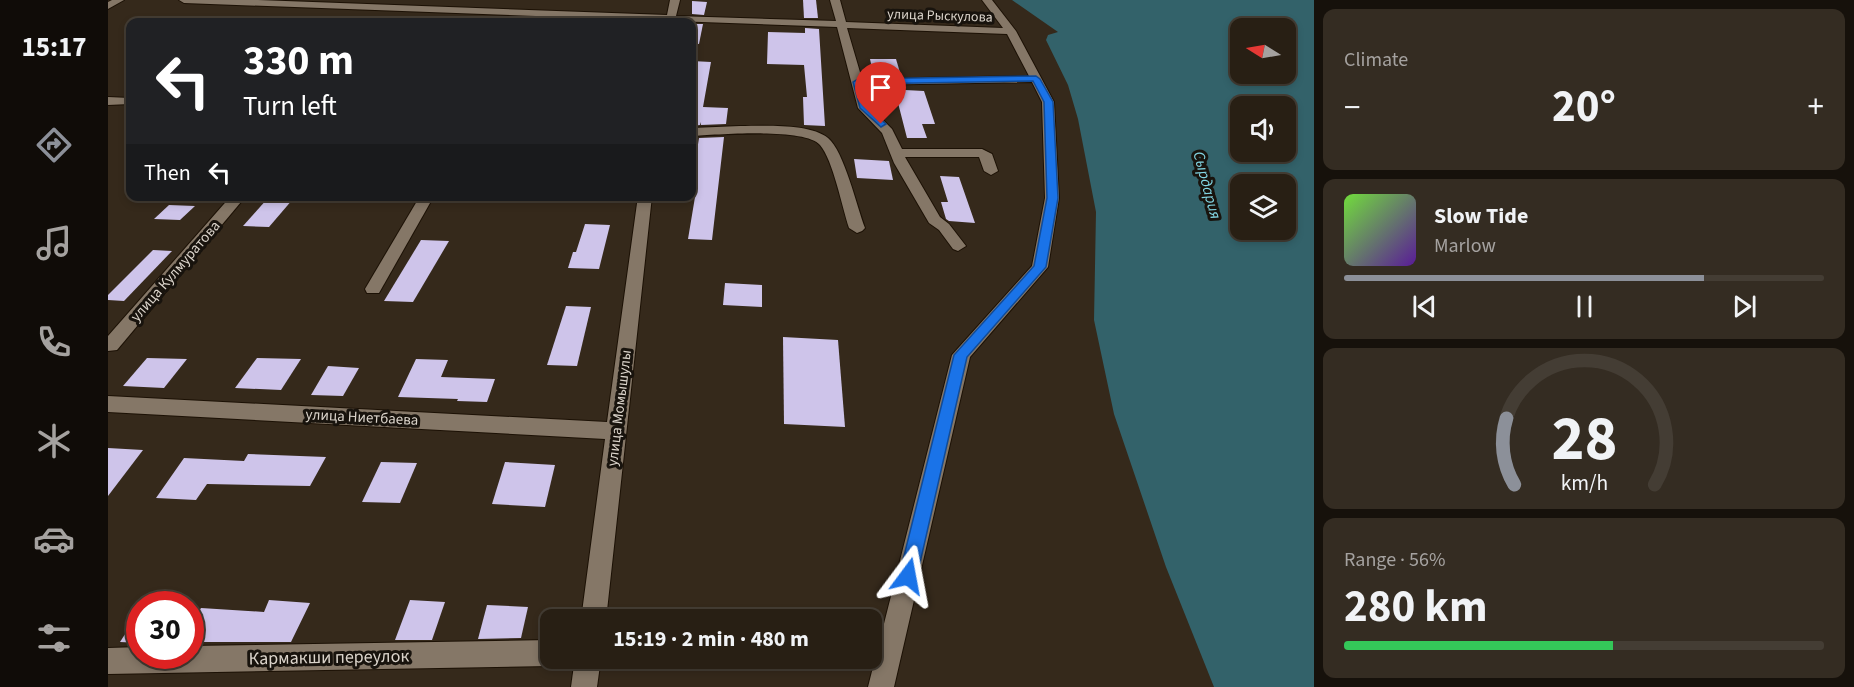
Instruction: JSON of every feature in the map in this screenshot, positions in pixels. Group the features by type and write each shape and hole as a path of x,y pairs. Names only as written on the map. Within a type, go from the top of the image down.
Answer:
{"street":[{"path":"108,6 119,0"},
{"name":"улица Рыскулова","path":"184,0 406,13 488,13 525,18"},
{"path":"488,13 496,0"},
{"path":"671,18 675,0"},
{"path":"835,0 844,26 864,108 888,132 934,220 944,227 957,246"},
{"path":"881,687 961,355 1040,267 1052,198 1048,102 1011,31 987,0"},
{"name":"улица Рыскулова","path":"696,22 1011,31"},
{"path":"858,82 1036,79"},
{"path":"109,101 126,101"},
{"path":"696,132 786,131 809,133 823,139 833,159 857,228"},
{"path":"897,153 982,153 987,157 991,171"},
{"name":"улица Кулмуратова","path":"109,347 235,201"},
{"path":"373,289 425,201"},
{"name":"улица Момышулы","path":"594,609 644,201"},
{"name":"улица Ниетбаева","path":"108,404 616,431"},
{"name":"Кармакши переулок","path":"108,661 540,653"},
{"path":"584,687 586,669"}],"water":[{"name":"Сырдария","path":"1012,0 1314,0 1314,687 1214,687 1166,567 1114,414 1094,320 1096,212 1078,119 1068,85 1046,40 1048,35 1058,32"}],"building":[{"path":"803,0 816,0 818,18 804,18"},
{"path":"692,1 707,2 704,15 692,14"},
{"path":"696,24 703,24 699,44 696,44"},
{"path":"805,28 819,29 825,126 804,125 803,97 807,97 804,65 767,64 768,32 805,33"},
{"path":"870,59 896,59 901,76 874,77"},
{"path":"696,61 711,62 703,107 728,108 726,124 701,125 701,122 700,125 696,126"},
{"path":"877,87 904,87 905,90 924,91 935,124 922,124 927,138 907,138 897,99 879,99"},
{"path":"724,137 712,240 688,239 696,201 696,157 699,138"},
{"path":"854,159 889,161 893,180 857,178"},
{"path":"940,176 959,177 975,223 946,219 941,202 948,202"},
{"path":"265,201 291,201 269,227 243,226"},
{"path":"169,205 195,206 180,220 154,219"},
{"path":"585,224 610,225 599,269 568,268 573,252 576,252"},
{"path":"421,240 449,241 413,302 384,301"},
{"path":"153,250 172,251 124,301 108,300 108,295"},
{"path":"725,283 762,285 762,307 723,305"},
{"path":"566,306 591,307 577,366 547,365"},
{"path":"783,337 838,340 845,427 784,424"},
{"path":"147,358 187,359 164,388 123,386"},
{"path":"257,358 301,359 281,390 235,388"},
{"path":"416,359 448,360 441,377 495,379 487,402 398,397"},
{"path":"328,366 359,368 343,396 311,395"},
{"path":"108,448 143,450 108,496"},
{"path":"248,454 326,457 310,486 207,484 196,500 156,498 184,458 244,461"},
{"path":"381,462 417,463 400,503 362,502"},
{"path":"505,462 555,465 545,507 492,504"},
{"path":"269,600 310,603 291,642 204,642 204,608 264,612"},
{"path":"410,600 445,602 432,640 395,640"},
{"path":"487,605 528,607 521,638 478,639"},
{"path":"126,633 126,642 120,642"}],"route":[{"path":"881,124 864,108 858,82 1036,79 1048,102 1052,198 1040,267 961,355 908,576"}]}
